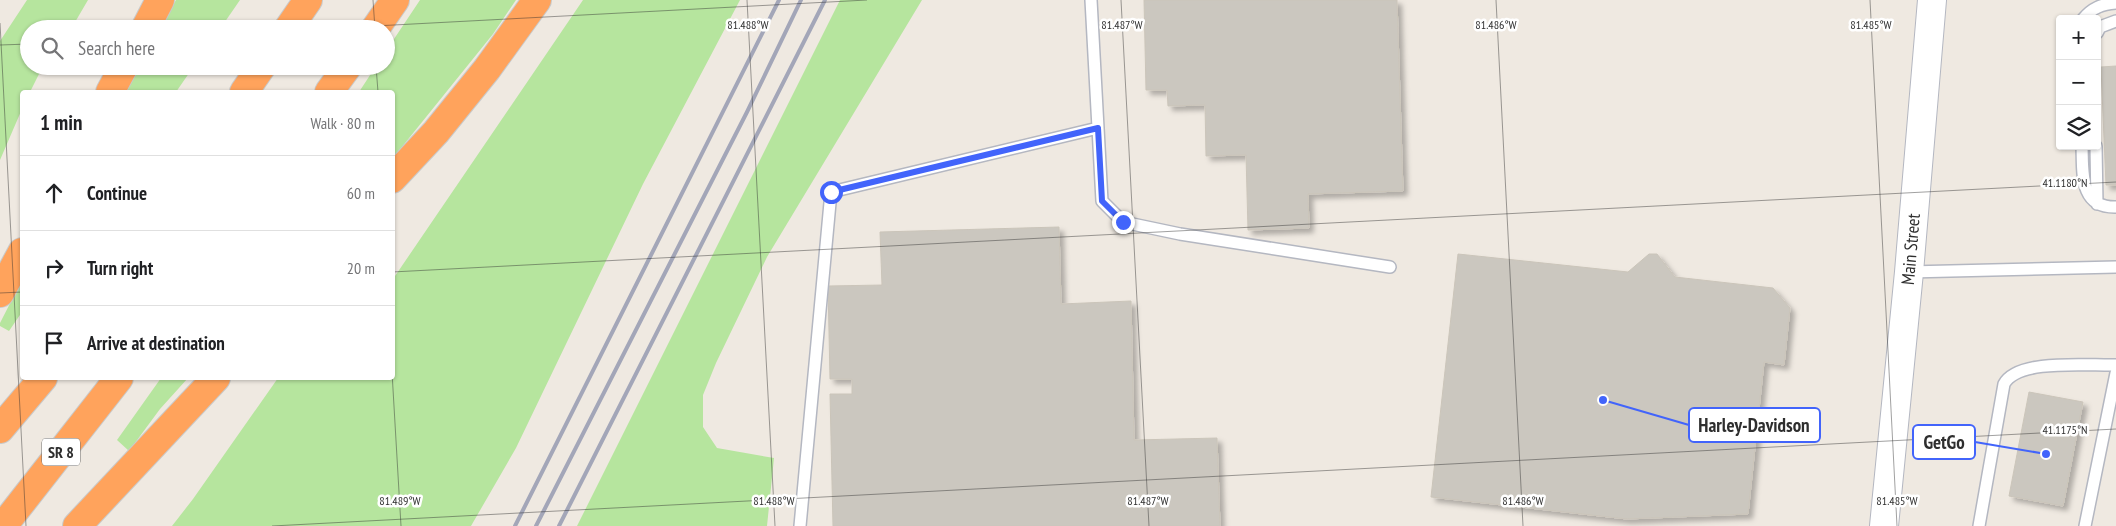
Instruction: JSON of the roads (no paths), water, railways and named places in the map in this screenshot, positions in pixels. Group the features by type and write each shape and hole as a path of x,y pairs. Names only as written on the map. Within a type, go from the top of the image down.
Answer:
{"highway":[{"path":"149,20 160,0"},
{"path":"294,20 308,0"},
{"path":"381,20 395,0"},
{"path":"395,176 442,125 487,69 537,0"},
{"path":"111,90 119,75"},
{"path":"245,90 256,75"},
{"path":"330,90 341,75"},
{"path":"0,292 20,256"},
{"path":"0,429 41,380"},
{"name":"SR 8","path":"3,526 117,380"},
{"path":"76,526 214,380"}],"street":[{"name":"Main Street","path":"1884,526 1909,272 1932,0"}],"lane":[{"path":"1091,0 1102,201 1123,222 1180,234 1390,268"},
{"path":"2086,15 2089,11 2104,4 2116,3"},
{"path":"2101,27 2116,21"},
{"path":"800,526 831,192 1098,128"},
{"path":"2082,150 2083,181 2088,195 2097,204 2105,207 2116,207"},
{"path":"2096,150 2097,204"},
{"path":"1909,272 2116,267"},
{"path":"1979,526 2004,384 2008,377 2032,367 2116,365"},
{"path":"2085,526 2116,373"}],"railway":[{"path":"515,526 779,0"},
{"path":"536,526 747,112 801,0"},
{"path":"559,526 825,0"}],"place":[{"name":"Harley-Davidson","path":"1603,400"},
{"name":"GetGo","path":"2046,454"}]}
